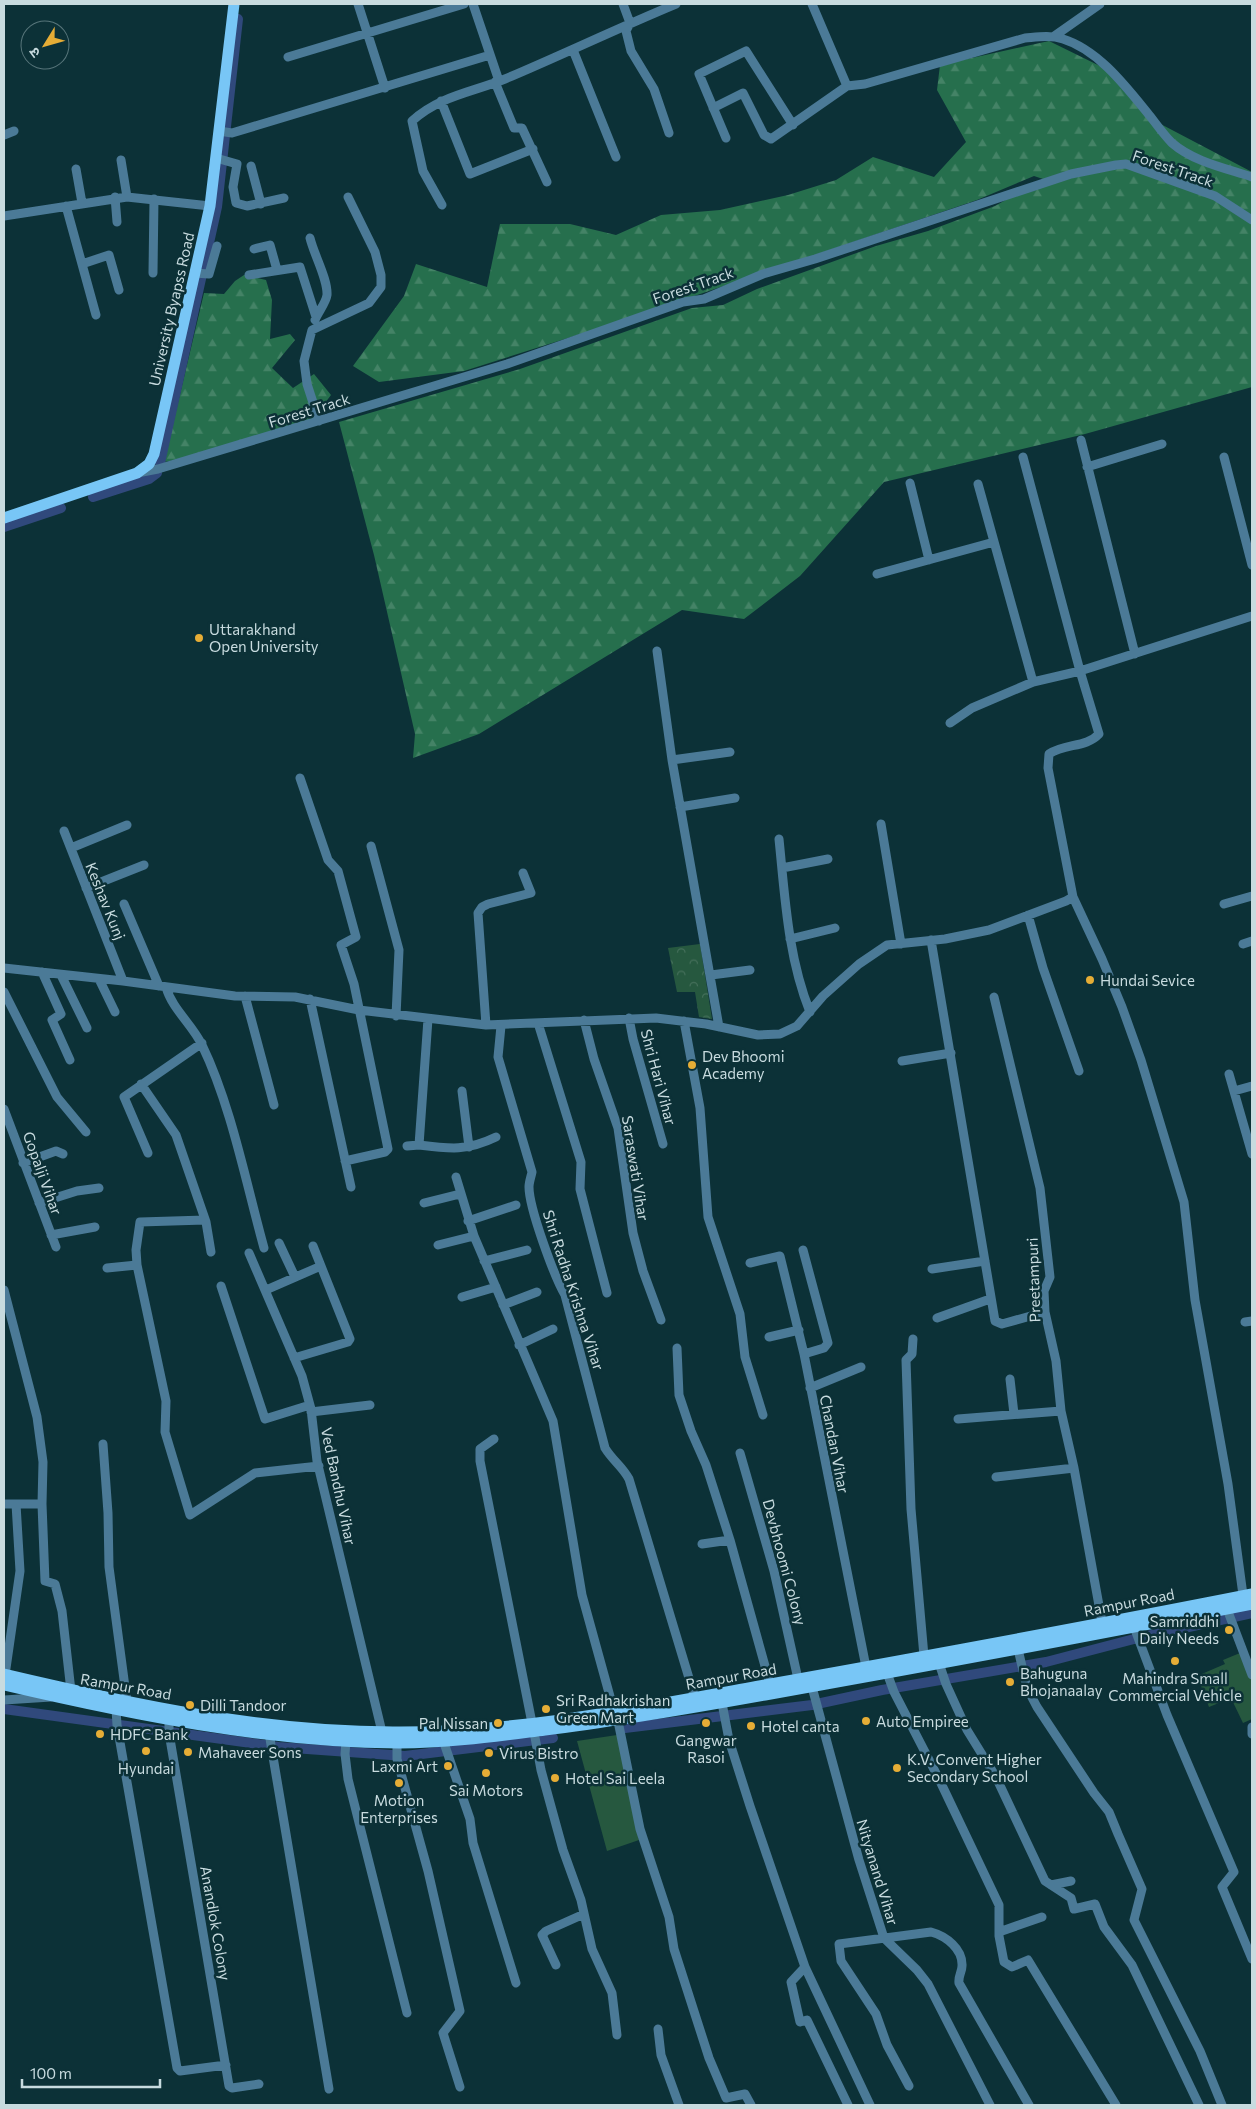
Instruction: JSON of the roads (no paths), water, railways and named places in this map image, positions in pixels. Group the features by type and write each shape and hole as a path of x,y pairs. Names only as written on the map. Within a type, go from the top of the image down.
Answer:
{"main road":[{"name":"University Byapss Road","path":"4,518 137,473 149,464 154,454 200,273 210,206 221,159 225,132 234,4"},
{"name":"Rampur Road","path":"4,1678 127,1702 263,1723 382,1732 443,1731 534,1734 695,1698 924,1656 977,1651 1102,1622 1248,1594"},
{"path":"616,1716 723,1712 812,1687 888,1678 977,1651 1018,1649 1135,1631 1228,1615 1252,1604"},
{"path":"4,1678 56,1697 116,1709 169,1727 270,1742 397,1751 445,1747 534,1734"}],"street":[{"path":"358,4 369,33 385,88"},
{"path":"288,57 464,4"},
{"path":"473,4 497,82 514,128 522,128 547,182"},
{"path":"623,4 630,23 626,32 631,51 654,89 670,133"},
{"path":"442,205 423,171 412,121 441,101 497,82 676,4"},
{"path":"812,4 847,86"},
{"path":"1052,37 1100,4"},
{"path":"713,108 743,93 764,135 771,139 847,86 865,84 1025,38 1052,37 1080,45 1094,55 1134,97 1172,142 1195,158 1252,177"},
{"path":"573,50 616,157"},
{"path":"726,138 699,74 746,51 793,125"},
{"path":"225,132 385,88 490,55"},
{"path":"441,101 470,174 533,149"},
{"path":"4,135 14,131"},
{"path":"221,159 237,164 233,187 236,203 247,206 284,198"},
{"path":"121,160 127,197"},
{"name":"Forest Track","path":"137,473 158,469 507,364 683,302 704,299 763,274 814,259 1070,174 1126,164 1215,196 1252,220"},
{"path":"251,166 261,204"},
{"path":"76,169 82,203"},
{"path":"4,216 115,197 154,199 210,206"},
{"path":"115,197 117,222"},
{"path":"312,330 369,303 381,287 381,275 375,252 348,197"},
{"path":"153,274 154,199"},
{"path":"66,206 96,315"},
{"path":"310,238 314,256 324,276 327,296 316,317 304,361 307,384 319,421"},
{"path":"254,249 270,245 277,270"},
{"path":"200,273 209,274 218,246"},
{"path":"82,264 109,255 119,290"},
{"path":"249,275 300,267 316,317"},
{"path":"1081,440 1135,654"},
{"path":"1088,467 1162,444"},
{"path":"1023,457 1080,671 1099,734 1092,741 1057,749 1049,754 1048,768 1073,897 1102,958 1125,1016 1184,1202 1195,1300 1248,1594"},
{"path":"1224,457 1252,565"},
{"path":"910,483 929,560"},
{"path":"978,484 1033,682"},
{"path":"877,574 994,542"},
{"path":"950,723 972,708 1033,682 1080,671 1252,616"},
{"path":"657,652 672,760 719,1027"},
{"path":"672,760 730,752"},
{"path":"300,778 328,860 338,871 356,937 341,945 354,984 388,1149 385,1152 345,1161"},
{"path":"680,807 735,798"},
{"path":"71,848 127,824"},
{"path":"881,824 901,944"},
{"name":"Keshav Kunj","path":"64,831 123,981"},
{"path":"779,840 790,939 800,987 810,1012"},
{"path":"371,846 398,950 396,1016"},
{"path":"782,868 828,859"},
{"path":"86,888 144,865"},
{"path":"486,1025 478,913 482,907 488,904 531,893 523,873"},
{"path":"1224,904 1252,896"},
{"path":"4,968 245,996 295,997 396,1016 486,1025 501,1026 629,1018 684,1021 758,1035 780,1034 797,1026 823,996 875,952 887,946 989,930 1066,902 1073,897"},
{"path":"124,904 163,986 202,1043 223,1100 264,1248"},
{"path":"1028,915 1051,993 1079,1071"},
{"path":"790,939 835,928"},
{"path":"931,940 995,1322 998,1324 1045,1312"},
{"path":"1243,944 1252,942"},
{"path":"711,975 750,970"},
{"path":"42,972 61,1014 52,1020 70,1060"},
{"path":"61,975 87,1028"},
{"path":"99,979 114,1012"},
{"path":"4,992 57,1098 86,1132"},
{"path":"245,996 274,1105"},
{"name":"Preetampuri","path":"994,997 1040,1188 1050,1277 1044,1291 1045,1312 1056,1360 1061,1411 1074,1468 1102,1622"},
{"path":"310,999 351,1187"},
{"name":"Shri Hari Vihar","path":"629,1018 632,1039 663,1144"},
{"path":"419,1145 428,1019"},
{"name":"Saraswati Vihar","path":"584,1020 594,1059 618,1128 633,1232 643,1271 661,1320"},
{"path":"684,1021 700,1108 708,1217 740,1314 745,1357 763,1415"},
{"path":"538,1023 581,1162 580,1189 607,1293"},
{"name":"Shri Radha Krishna Vihar","path":"501,1026 498,1057 532,1172 529,1188 537,1221 556,1280 564,1295 606,1448 613,1462 624,1470 629,1479 695,1698"},
{"path":"148,1153 124,1097 202,1043"},
{"path":"902,1062 951,1052"},
{"path":"1229,1074 1252,1154"},
{"path":"141,1084 176,1135 205,1220 211,1252"},
{"path":"1234,1091 1252,1086"},
{"path":"462,1091 469,1148"},
{"name":"Gopalji Vihar","path":"4,1109 56,1247"},
{"path":"407,1146 469,1148 496,1137"},
{"path":"23,1163 56,1150 63,1154"},
{"path":"456,1177 474,1236 553,1421 582,1594 616,1716 640,1829 669,1918 680,1971 709,2058 726,2098 745,2094 751,2105"},
{"path":"39,1202 77,1191 100,1188"},
{"path":"424,1202 460,1194"},
{"path":"468,1220 516,1205"},
{"path":"205,1220 139,1222 136,1250 137,1265 166,1401 165,1432 190,1515 255,1473 319,1466"},
{"path":"52,1235 95,1227"},
{"path":"438,1245 474,1236"},
{"path":"279,1243 295,1277"},
{"path":"294,1358 350,1340 313,1246"},
{"path":"484,1261 528,1250"},
{"path":"803,1250 828,1343 824,1348 804,1354"},
{"name":"Ved Bandhu Vihar","path":"249,1253 294,1358 310,1409 319,1466 382,1732"},
{"name":"Chandan Vihar","path":"750,1263 780,1256 799,1330 866,1668"},
{"path":"932,1269 984,1261"},
{"path":"107,1268 137,1265"},
{"path":"266,1290 321,1266"},
{"path":"221,1286 265,1419 310,1409 370,1405"},
{"path":"462,1297 496,1287"},
{"path":"4,1290 37,1417 43,1462 42,1504 45,1581 55,1584 62,1611 71,1691"},
{"path":"503,1305 537,1292"},
{"path":"937,1318 990,1299"},
{"path":"519,1345 553,1329"},
{"path":"769,1337 799,1330"},
{"path":"913,1339 912,1354 906,1360 912,1509 924,1656"},
{"path":"677,1348 679,1395 691,1431 706,1465 730,1540 770,1684"},
{"path":"810,1388 861,1367"},
{"path":"1010,1379 1014,1414"},
{"path":"958,1419 1061,1411"},
{"path":"494,1440 480,1449 480,1461 534,1734 563,1850 584,1914 592,1949 612,1993 617,2034"},
{"path":"103,1444 108,1513 109,1567 127,1702"},
{"name":"Devbhoomi Colony","path":"740,1453 777,1581 798,1679"},
{"path":"996,1477 1074,1468"},
{"path":"4,1504 42,1504"},
{"path":"4,1678 13,1634 20,1571 16,1504"},
{"path":"702,1544 730,1540"},
{"path":"1228,1615 1252,1675"},
{"path":"1135,1631 1234,1872 1222,1887 1252,1959"},
{"path":"1018,1649 1027,1688 1036,1707 1109,1812 1142,1890 1134,1920 1200,2050 1222,2105"},
{"path":"940,1663 944,1680 967,1730 996,1776 1045,1881 1070,1898 1074,1909 1095,1904 1104,1927 1132,1965 1199,2105"},
{"path":"888,1678 999,1905 999,1932 1004,1962 1012,1967 1028,1960 1116,2105"},
{"name":"Nityanand Vihar","path":"812,1687 884,1938 917,1970 928,1984 990,2105"},
{"path":"4,1700 56,1697"},
{"path":"116,1709 116,1723 177,2068 180,2071 226,2065"},
{"path":"723,1712 750,1806 804,1967 870,2105"},
{"name":"Anandlok Colony","path":"169,1727 230,2088 259,2084"},
{"path":"1252,1727 1252,1734"},
{"path":"270,1742 285,1840 329,2089"},
{"path":"445,1747 470,1819 473,1843 516,1983"},
{"path":"346,1748 351,1788 406,2013"},
{"path":"397,1751 428,1871 460,2010 443,2033 460,2087"},
{"path":"1052,1885 1071,1881"},
{"path":"556,1965 542,1935 546,1931 584,1914"},
{"path":"999,1932 1042,1917"},
{"path":"909,2086 887,2045 876,2014 842,1960 839,1944 931,1932 942,1935 960,1955 962,1967 959,1983 1029,2105"},
{"path":"804,1967 791,1982 800,2022 807,2020 848,2105"},
{"path":"658,2029 661,2055 679,2105"}],"waterway":[{"path":"160,463 217,207 238,19"},
{"path":"93,497 149,479 157,473"},
{"path":"4,527 61,508"},
{"path":"625,1728 812,1705 882,1690 1046,1662 1134,1639 1252,1613"},
{"path":"4,1709 279,1747 405,1756 553,1738"}],"place":[{"name":"Uttarakhand Open University","path":"199,638"},
{"name":"Hundai Sevice","path":"1090,980"},
{"name":"Dev Bhoomi Academy","path":"692,1065"},
{"name":"Samriddhi Daily Needs","path":"1229,1630"},
{"name":"Mahindra Small Commercial Vehicle","path":"1175,1661"},
{"name":"Bahuguna Bhojanaalay","path":"1010,1682"},
{"name":"Dilli Tandoor","path":"190,1705"},
{"name":"Sri Radhakrishan Green Mart","path":"546,1709"},
{"name":"Auto Empiree","path":"866,1721"},
{"name":"Pal Nissan","path":"498,1723"},
{"name":"Gangwar Rasoi","path":"706,1723"},
{"name":"Hotel canta","path":"751,1726"},
{"name":"HDFC Bank","path":"100,1734"},
{"name":"Hyundai","path":"146,1751"},
{"name":"Mahaveer Sons","path":"188,1752"},
{"name":"Virus Bistro","path":"489,1753"},
{"name":"Laxmi Art","path":"448,1766"},
{"name":"K.V. Convent Higher Secondary School","path":"897,1768"},
{"name":"Sai Motors","path":"486,1773"},
{"name":"Hotel Sai Leela","path":"555,1778"},
{"name":"Motion Enterprises","path":"399,1783"}]}
